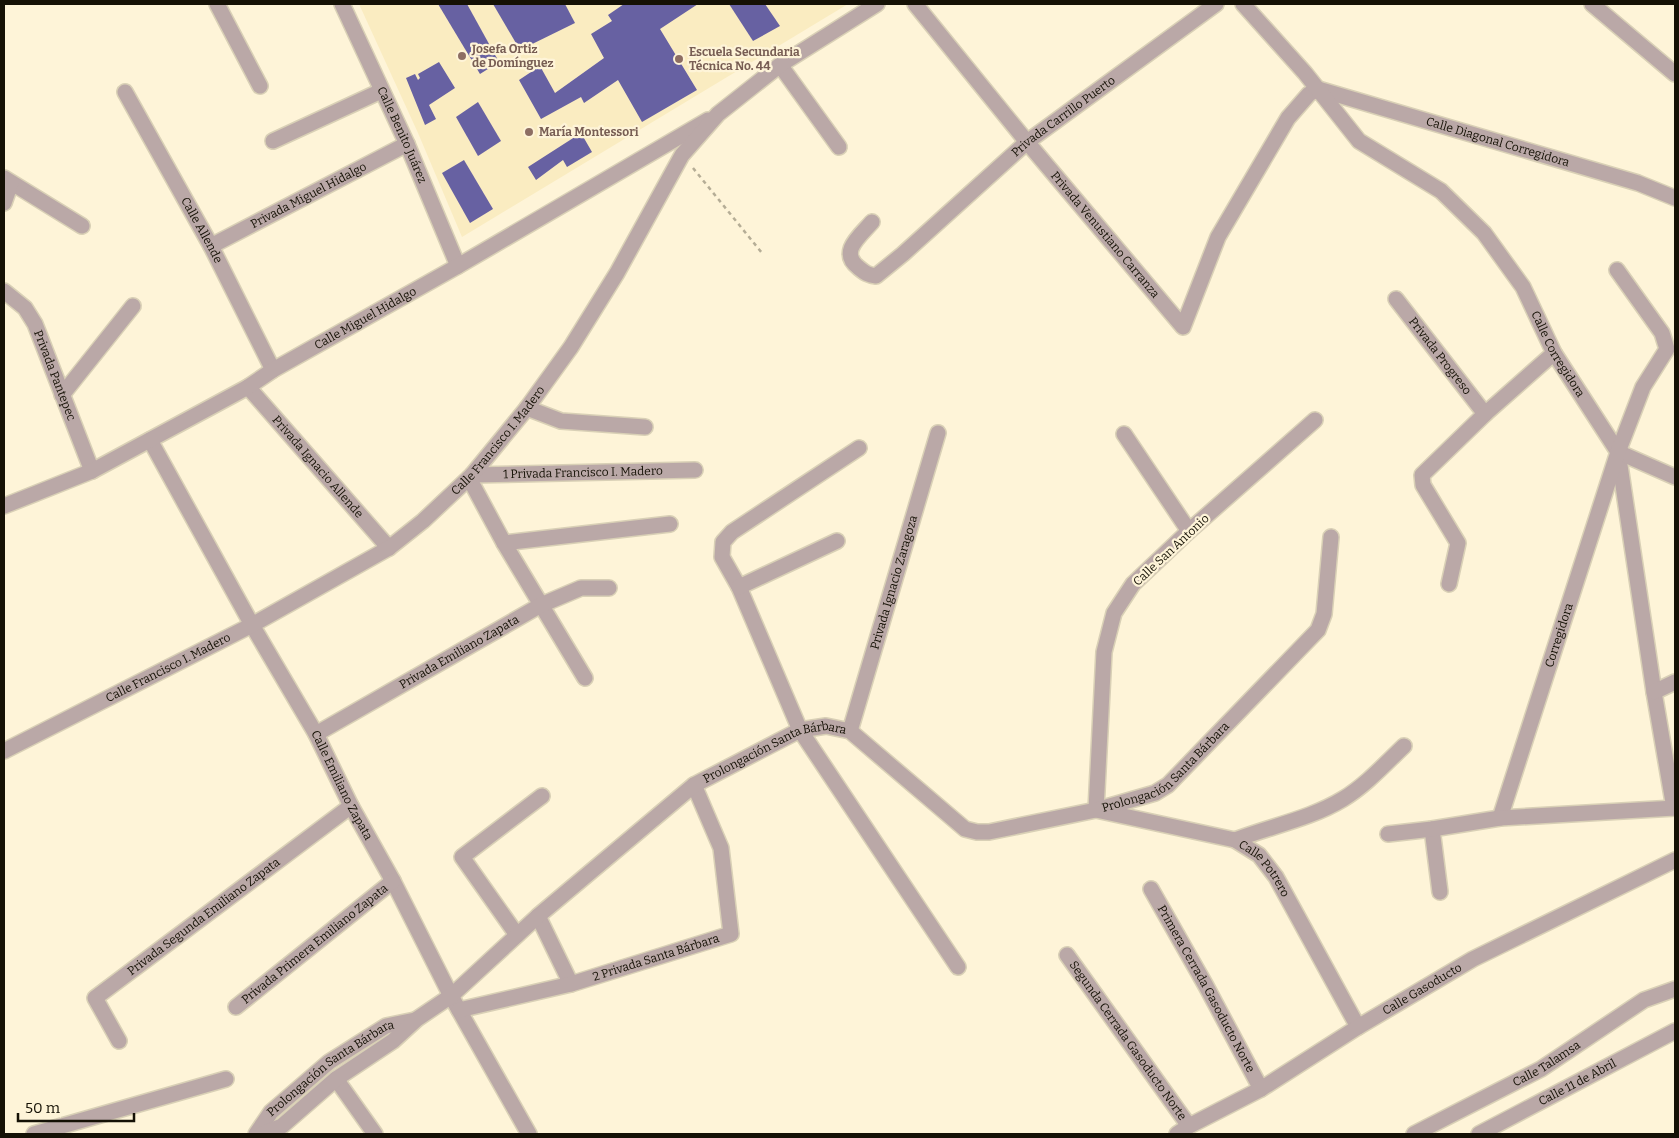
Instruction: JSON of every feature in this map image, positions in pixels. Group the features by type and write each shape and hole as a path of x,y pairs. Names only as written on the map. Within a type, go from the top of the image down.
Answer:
{"street":[{"path":"217,4 260,86"},
{"name":"Calle Benito Juárez","path":"342,4 407,144 458,266"},
{"name":"Calle Francisco I. Madero","path":"4,751 252,625 388,548 423,521 470,476 527,408 571,348 617,273 682,155 718,114 780,65 877,4"},
{"name":"Privada Venustiano Carranza","path":"915,4 1027,142 1183,327 1218,237 1288,118 1309,94 1318,89"},
{"name":"Privada Carrillo Puerto","path":"872,222 851,247 849,254 852,263 868,275 876,276 919,240 1027,142 1216,4"},
{"name":"Calle Corregidora","path":"1243,4 1318,89 1359,141 1441,191 1484,232 1523,287 1554,353 1618,452 1654,692 1675,808"},
{"path":"1592,4 1675,74"},
{"path":"780,65 839,147"},
{"name":"Calle Diagonal Corregidora","path":"1318,89 1638,182 1675,198"},
{"path":"273,141 381,91"},
{"name":"Calle Allende","path":"125,92 211,246 273,370"},
{"name":"Calle Miguel Hidalgo","path":"4,506 92,471 248,387 273,370 458,266 718,114"},
{"name":"Privada Miguel Hidalgo","path":"211,246 407,144"},
{"path":"4,203 8,180 82,226"},
{"name":"Corregidora","path":"1500,818 1618,452 1643,387 1667,349 1662,333 1617,270"},
{"name":"Privada Pantepec","path":"4,291 25,308 35,324 92,471"},
{"name":"Privada Progreso","path":"1396,299 1485,414"},
{"path":"62,395 134,306"},
{"path":"1449,584 1458,542 1423,485 1422,475 1485,414 1554,353"},
{"name":"Privada Ignacio Allende","path":"248,387 388,548"},
{"path":"527,408 562,421 645,427"},
{"name":"Calle San Antonio","path":"1096,810 1104,652 1114,613 1133,584 1189,531 1315,420"},
{"name":"Privada Ignacio Zaragoza","path":"850,731 938,433"},
{"path":"1124,434 1189,531"},
{"name":"Calle Emiliano Zapata","path":"150,440 252,625 316,734 351,806 393,880 451,996 529,1134"},
{"path":"859,448 732,532 723,542 722,557 739,587 800,730 958,967"},
{"path":"1618,452 1675,477"},
{"name":"1 Privada Francisco I. Madero","path":"470,476 695,470"},
{"path":"470,476 504,543 585,678"},
{"path":"504,543 670,524"},
{"name":"Prolongación Santa Bárbara","path":"262,1134 282,1126 336,1078 393,1041 417,1019 451,996 538,916 694,785 800,730 826,726 850,731 965,829 977,832 989,832 1096,810 1155,793 1168,785 1318,630 1324,614 1331,536"},
{"path":"739,587 837,541"},
{"name":"Privada Emiliano Zapata","path":"316,734 541,605 581,588 609,588"},
{"path":"1654,692 1675,682"},
{"path":"1235,840 1309,816 1344,799 1404,746"},
{"name":"2 Privada Santa Bárbara","path":"459,1010 571,984 731,934 721,848 694,785"},
{"path":"517,936 462,857 542,796"},
{"name":"Privada Segunda Emiliano Zapata","path":"119,1042 95,998 351,806"},
{"path":"1388,834 1500,818 1675,808"},
{"name":"Calle Potrero","path":"1096,810 1235,840 1259,855 1276,877 1358,1027"},
{"path":"1432,829 1440,892"},
{"name":"Calle Gasoducto","path":"1183,1130 1261,1089 1358,1027 1473,959 1675,860"},
{"name":"Privada Primera Emiliano Zapata","path":"236,1007 393,880"},
{"name":"Primera Cerrada Gasoducto Norte","path":"1151,889 1261,1089"},
{"path":"538,916 571,984"},
{"name":"Segunda Cerrada Gasoducto Norte","path":"1067,955 1183,1130"},
{"name":"Calle Talamsa","path":"1414,1134 1540,1069 1644,1000 1675,989"},
{"name":"Prolongación Santa Bárbara","path":"256,1134 271,1112 329,1062 386,1026 417,1019"},
{"name":"Calle 11 de Abril","path":"1479,1134 1675,1031"},
{"path":"336,1078 375,1134"},
{"path":"34,1134 226,1079"}],"path":[{"path":"682,155 762,253"}],"shaded area":[{"path":"359,4 848,4 462,237 418,133"}],"building":[{"path":"438,4 467,4 499,62 480,74"},
{"path":"493,4 565,4 575,23 520,50"},
{"path":"624,4 698,4 660,29 697,90 642,122 618,80 584,103 581,97 541,119 519,80 540,66 555,93 604,58 591,34 612,21 608,15"},
{"path":"729,4 765,4 780,26 753,41"},
{"path":"439,62 455,88 429,105 436,119 425,125 406,78 415,74 418,80 420,78 418,74"},
{"path":"478,102 501,141 478,156 456,117"},
{"path":"581,133 592,152 567,167 563,160 536,180 528,167"},
{"path":"464,160 493,209 470,223 442,173"}],"place":[{"name":"Josefa Ortiz de Domínguez","path":"462,56"},
{"name":"Escuela Secundaria Técnica No. 44","path":"679,59"},
{"name":"María Montessori","path":"529,132"}]}
